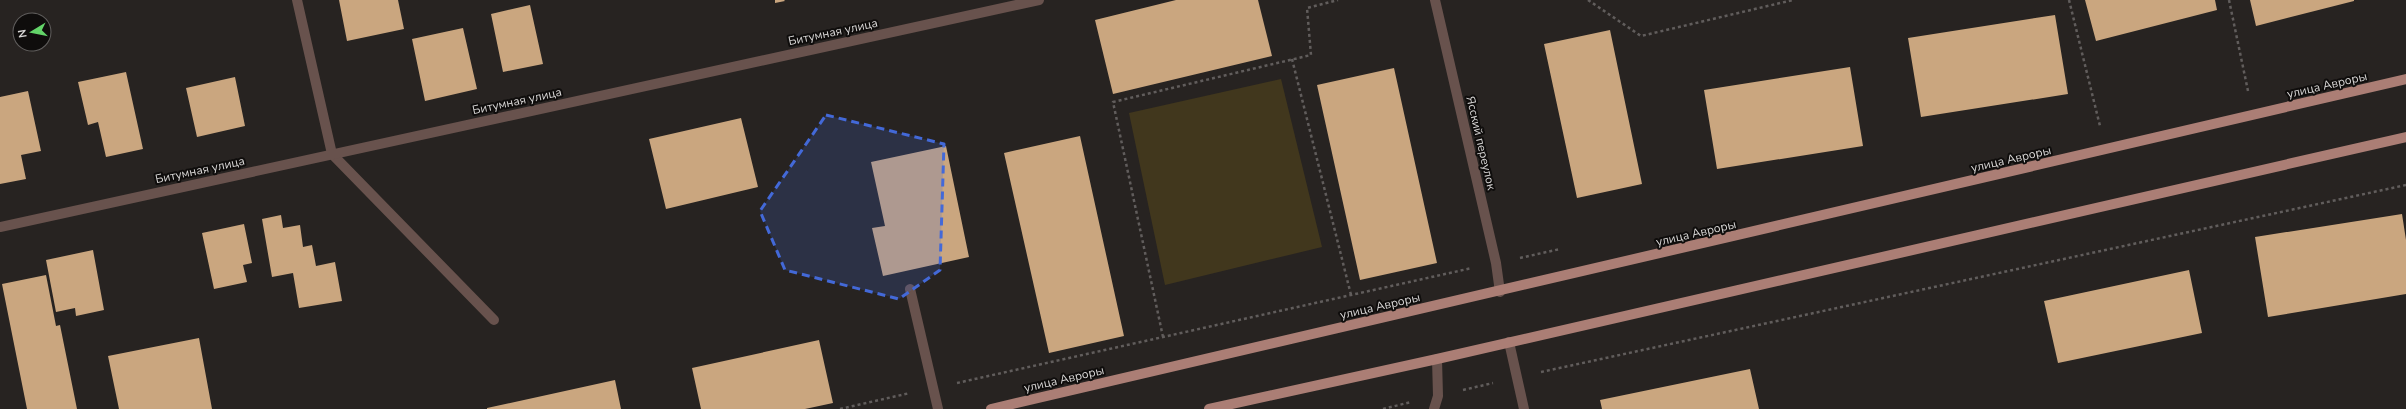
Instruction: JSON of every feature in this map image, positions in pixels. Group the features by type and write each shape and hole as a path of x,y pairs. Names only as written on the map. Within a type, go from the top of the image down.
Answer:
{"main road":[{"name":"улица Авроры","path":"991,409 1500,292 2406,79"},
{"path":"1209,409 1437,359 2406,137"}],"street":[{"path":"297,0 332,154 494,320"},
{"name":"Битумная улица","path":"0,227 1039,0"},
{"name":"Ясский переулок","path":"1435,0 1494,255 1500,292"},
{"path":"910,288 938,409"},
{"path":"1509,342 1524,409"},
{"path":"1434,409 1438,396 1437,359"}],"path":[{"path":"1163,337 1113,102 1311,55 1307,8 1338,0"},
{"path":"1588,0 1642,36 1793,0"},
{"path":"2069,0 2101,128"},
{"path":"2229,0 2249,96"},
{"path":"1292,59 1350,295"},
{"path":"1383,409 1517,377 2406,185"}],"highlighted area":[{"path":"826,115 944,144 940,270 899,299 785,270 760,211"}],"shaded area":[{"path":"1281,79 1322,247 1165,285 1129,113"}],"building":[{"path":"339,0 398,0 404,29 347,41"},
{"path":"775,0 784,0 785,1 775,3"},
{"path":"1176,0 1258,0 1272,56 1113,94 1095,20"},
{"path":"2085,0 2215,0 2217,10 2096,41"},
{"path":"2250,0 2354,0 2354,1 2256,26"},
{"path":"530,5 543,64 503,72 491,14"},
{"path":"2055,15 2068,94 1921,117 1908,38"},
{"path":"463,28 477,89 425,101 412,39"},
{"path":"1610,30 1642,184 1577,198 1544,44"},
{"path":"1850,67 1863,146 1717,169 1704,90"},
{"path":"1394,68 1437,263 1360,280 1317,85"},
{"path":"126,72 143,149 106,157 98,122 88,125 78,82"},
{"path":"235,77 245,126 197,137 186,88"},
{"path":"28,91 41,151 21,155 26,179 0,184 0,97"},
{"path":"741,118 758,187 666,209 649,139"},
{"path":"1080,136 1124,336 1049,353 1004,153"},
{"path":"946,146 969,257 883,276 872,228 885,226 871,162"},
{"path":"2402,214 2406,240 2406,294 2268,317 2255,237"},
{"path":"281,215 283,228 300,225 303,247 312,245 316,266 335,262 342,301 299,308 293,273 272,277 262,219"},
{"path":"244,224 252,263 243,265 247,282 214,289 202,233"},
{"path":"93,250 104,310 76,316 75,308 56,312 46,260"},
{"path":"2189,270 2202,333 2058,363 2044,301"},
{"path":"46,275 56,326 60,325 77,409 27,409 2,284"},
{"path":"199,338 212,409 119,409 108,356"},
{"path":"819,340 833,403 805,409 701,409 692,368"},
{"path":"1750,369 1759,409 1602,409 1600,400"},
{"path":"615,380 621,409 487,409 487,408"}]}
